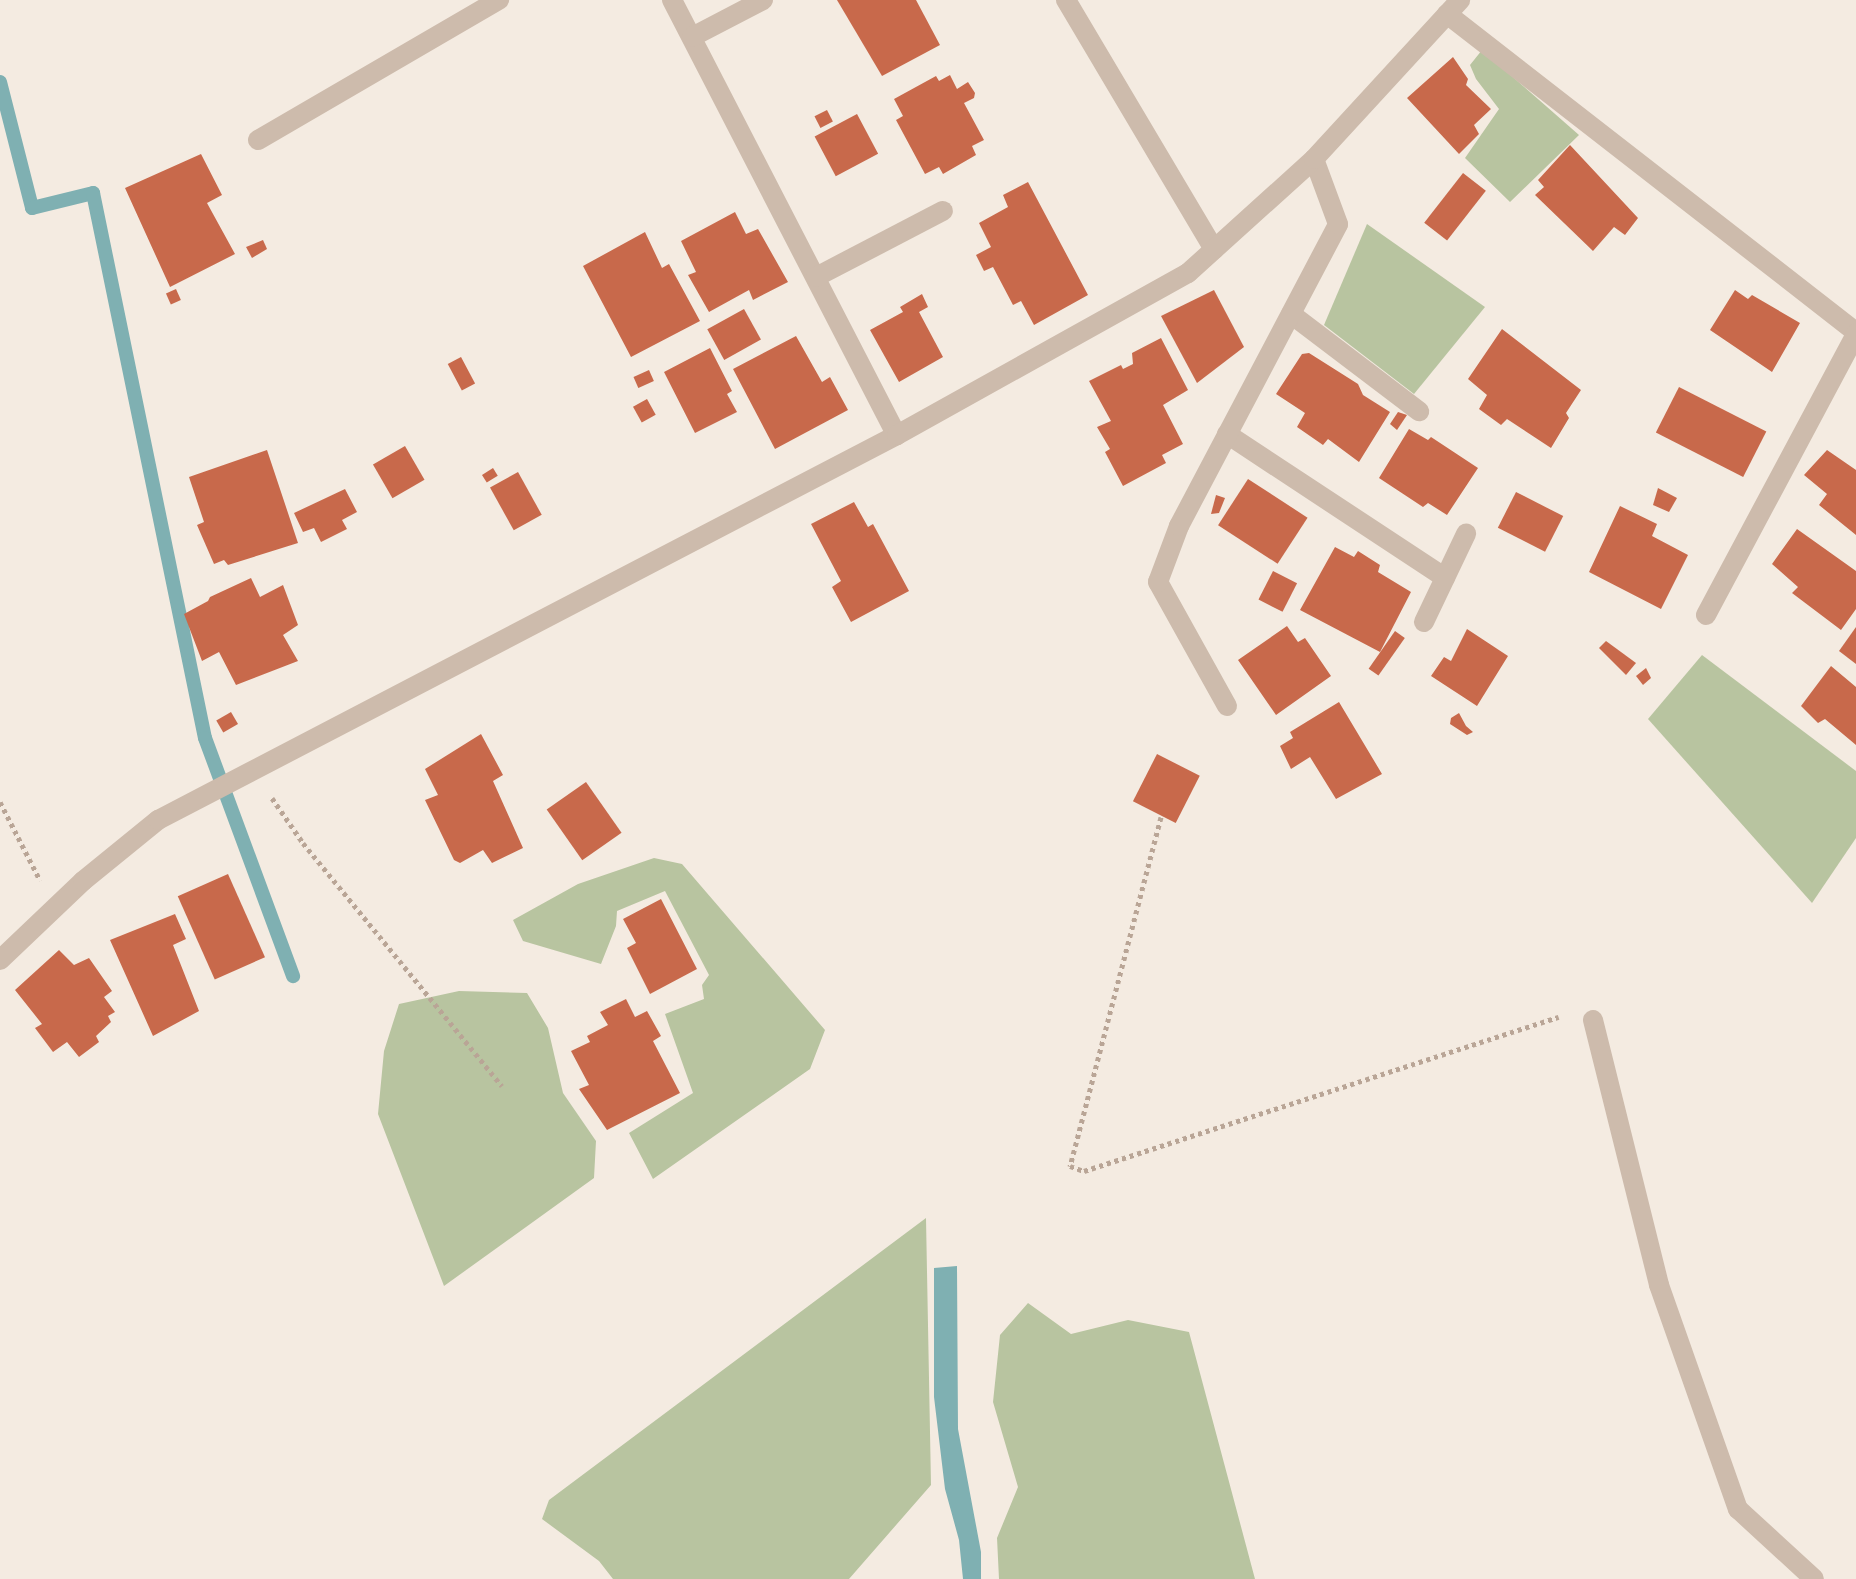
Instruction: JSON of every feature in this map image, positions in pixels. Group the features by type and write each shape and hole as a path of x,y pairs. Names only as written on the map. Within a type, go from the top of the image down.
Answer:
{"street":[{"path":"258,140 499,0"},
{"path":"672,0 897,435"},
{"path":"692,37 763,0"},
{"path":"1066,0 1214,249"},
{"path":"0,960 83,881 158,820 897,435 1188,273 1314,159 1453,7 1856,333 1706,615"},
{"path":"1227,706 1158,582 1179,526 1338,224 1314,159"},
{"path":"816,277 943,211"},
{"path":"1291,314 1419,411"},
{"path":"1227,434 1445,578"},
{"path":"1424,622 1466,534"},
{"path":"1593,1020 1659,1285 1738,1509 1814,1579"}],"path":[{"path":"253,771 303,843 502,1086"},
{"path":"0,802 43,886"},
{"path":"1161,817 1070,1166 1084,1171 1592,1006 1593,1020"}],"green space":[{"path":"1482,50 1579,135 1510,202 1465,158 1499,109 1476,79 1470,65"},
{"path":"1367,224 1485,307 1414,394 1324,325"},
{"path":"1702,655 1856,771 1856,838 1812,903 1648,719"},
{"path":"654,858 682,864 825,1030 810,1069 653,1179 629,1133 693,1093 665,1014 704,999 702,985 709,975 665,891 617,911 616,926 601,964 523,941 513,920 578,884"},
{"path":"459,991 527,993 548,1028 563,1093 596,1141 594,1178 444,1286 378,1114 384,1051 399,1004"},
{"path":"926,1218 931,1485 849,1579 613,1579 599,1561 542,1519 549,1500"},
{"path":"1028,1303 1071,1334 1128,1320 1189,1332 1255,1579 999,1579 997,1538 1018,1487 993,1402 1000,1335"}],"water":[{"path":"957,1266 958,1429 981,1552 981,1579 963,1579 959,1540 945,1489 934,1397 934,1268"}],"building":[{"path":"837,0 916,0 940,45 882,76"},
{"path":"1453,57 1468,79 1466,85 1491,109 1474,125 1479,134 1459,154 1407,98"},
{"path":"950,75 957,89 968,82 975,93 974,98 964,103 984,140 972,146 976,155 943,174 939,167 925,174 896,120 903,116 894,99 936,76 939,81"},
{"path":"827,110 833,122 820,128 815,116"},
{"path":"857,114 878,154 836,176 815,137"},
{"path":"1570,145 1638,218 1625,235 1614,227 1593,251 1535,195 1544,187 1538,180"},
{"path":"201,154 222,195 207,203 235,254 170,287 125,188"},
{"path":"1463,173 1486,191 1447,240 1424,223"},
{"path":"1028,182 1088,295 1034,325 1021,301 1013,305 993,267 984,271 976,255 991,247 979,223 1008,207 1003,195"},
{"path":"735,212 746,234 758,229 788,282 753,300 749,290 709,312 688,275 696,272 681,241"},
{"path":"645,232 662,268 669,264 700,321 631,357 583,266"},
{"path":"263,240 267,249 252,258 246,247"},
{"path":"176,289 181,300 171,304 166,293"},
{"path":"1214,290 1244,347 1197,383 1161,316"},
{"path":"1735,290 1748,299 1752,295 1800,323 1772,372 1710,330"},
{"path":"922,294 928,307 919,312 943,357 899,382 870,330 903,312 900,307"},
{"path":"744,309 761,340 724,360 707,329"},
{"path":"1502,329 1581,390 1566,413 1569,418 1551,448 1507,419 1501,425 1479,409 1487,395 1468,379"},
{"path":"796,336 822,382 830,377 848,410 775,449 733,369"},
{"path":"1161,338 1188,390 1163,405 1183,444 1162,455 1166,463 1123,486 1105,452 1110,449 1097,427 1111,421 1089,381 1121,365 1123,369 1133,364 1132,353"},
{"path":"710,348 732,391 727,394 737,412 695,433 664,372"},
{"path":"1309,353 1358,384 1363,395 1390,412 1359,462 1328,439 1323,445 1297,427 1305,413 1276,394 1302,354"},
{"path":"461,357 475,383 462,391 448,364"},
{"path":"649,370 654,381 638,388 633,377"},
{"path":"1679,387 1766,431 1743,477 1656,432"},
{"path":"647,399 656,415 642,423 633,407"},
{"path":"1398,412 1407,415 1397,430 1390,424"},
{"path":"1409,429 1428,440 1431,437 1478,468 1447,515 1428,503 1423,507 1379,478"},
{"path":"405,446 425,480 392,498 373,464"},
{"path":"267,450 298,543 228,565 224,560 214,564 197,525 204,522 189,477"},
{"path":"1827,450 1856,470 1856,535 1819,505 1827,494 1804,475"},
{"path":"493,468 498,476 487,483 482,475"},
{"path":"518,472 542,515 514,530 490,488"},
{"path":"1248,479 1308,518 1278,564 1218,525"},
{"path":"1658,488 1677,498 1669,512 1653,505"},
{"path":"345,489 357,512 342,520 347,529 321,542 314,528 303,532 294,513"},
{"path":"1516,492 1563,516 1545,552 1498,528"},
{"path":"1216,495 1225,498 1219,513 1211,514"},
{"path":"854,502 868,527 873,524 909,591 851,622 832,587 841,581 811,524"},
{"path":"1620,506 1657,524 1652,536 1688,555 1661,609 1589,572"},
{"path":"1797,529 1856,571 1856,609 1841,630 1792,593 1798,587 1772,564"},
{"path":"1335,547 1354,557 1358,551 1380,565 1378,572 1411,592 1380,652 1300,610"},
{"path":"1273,571 1297,583 1283,612 1258,600"},
{"path":"251,578 260,597 283,585 298,625 283,635 298,661 236,685 219,652 202,661 184,614 210,597"},
{"path":"1287,626 1298,642 1305,638 1331,676 1276,715 1238,660"},
{"path":"1856,627 1856,664 1839,651"},
{"path":"1467,629 1508,656 1477,706 1431,676 1444,657 1451,661"},
{"path":"1395,631 1405,638 1378,676 1369,669"},
{"path":"1606,641 1636,663 1626,675 1599,648"},
{"path":"1831,666 1856,687 1856,745 1825,719 1818,723 1801,706"},
{"path":"1646,668 1651,678 1643,685 1636,676"},
{"path":"1339,702 1382,774 1336,799 1310,757 1291,769 1280,746 1293,738 1290,732"},
{"path":"231,712 238,724 223,733 216,720"},
{"path":"1459,713 1473,732 1467,735 1450,724 1451,718"},
{"path":"481,734 503,775 493,781 523,848 492,863 483,850 460,863 454,860 425,800 438,795 425,769"},
{"path":"1157,754 1200,776 1176,823 1133,801"},
{"path":"586,782 622,833 582,860 547,810"},
{"path":"228,874 265,957 215,980 178,896"},
{"path":"661,899 697,969 650,994 627,948 636,943 623,919"},
{"path":"175,914 186,939 173,945 199,1011 153,1036 110,940"},
{"path":"59,950 74,965 89,958 112,991 104,997 115,1012 108,1016 111,1022 96,1036 99,1042 79,1057 67,1042 53,1052 35,1028 42,1024 15,990"},
{"path":"626,999 635,1017 647,1011 661,1036 653,1041 680,1093 607,1130 579,1089 589,1085 571,1051 590,1042 587,1036 608,1025 600,1012"}],"waterway":[{"path":"0,82 32,208 93,193 205,738 293,976"}]}
